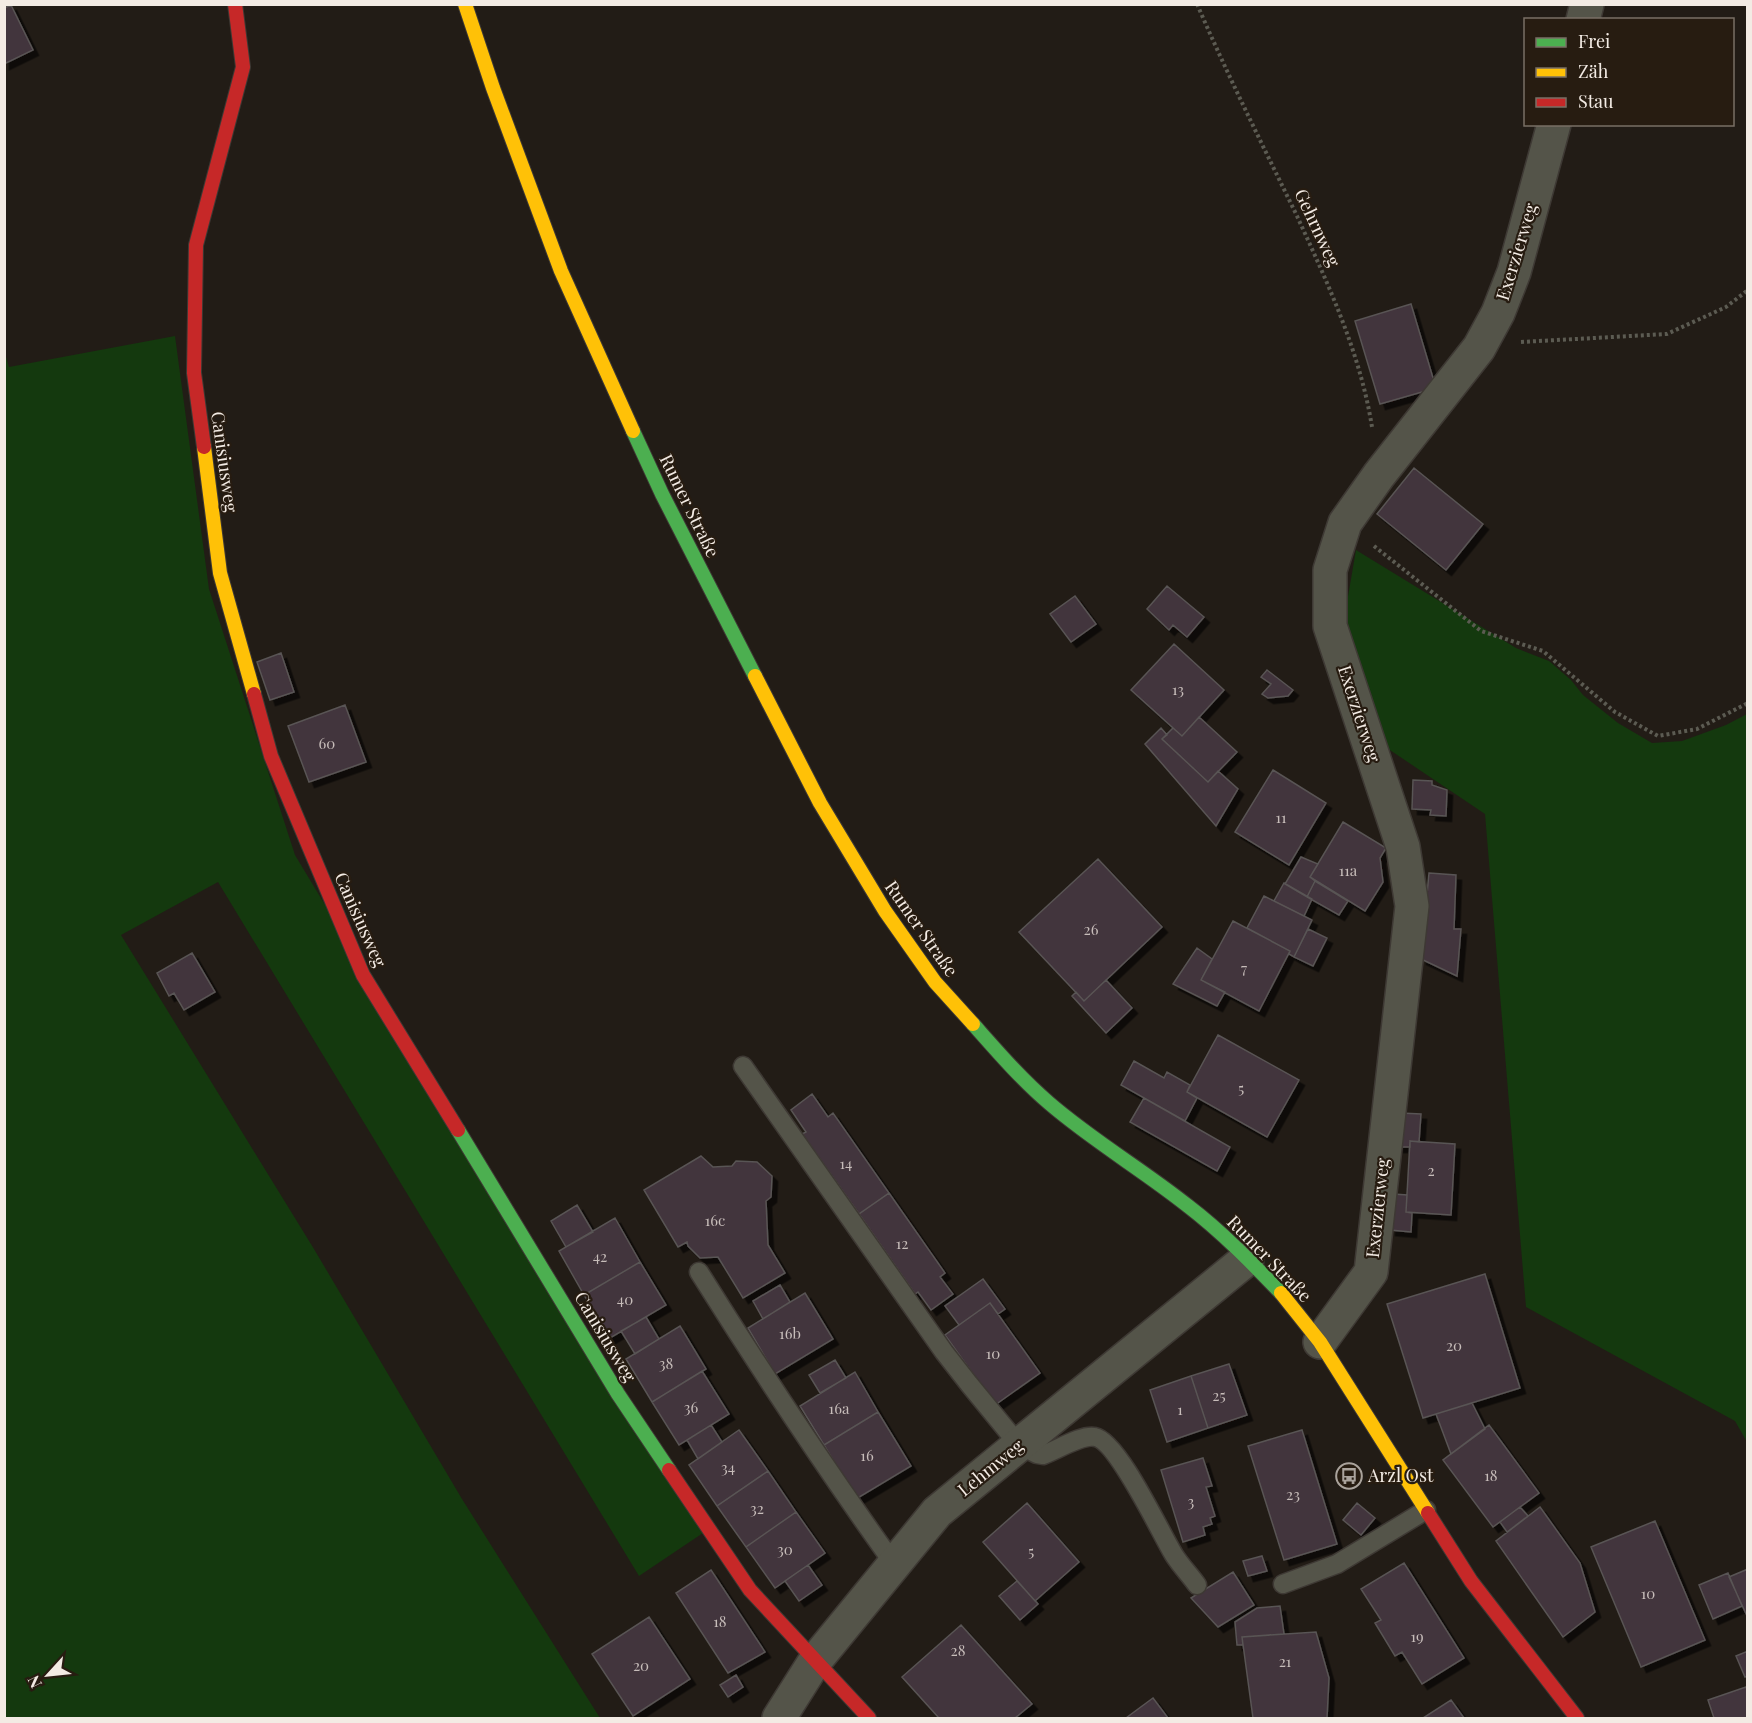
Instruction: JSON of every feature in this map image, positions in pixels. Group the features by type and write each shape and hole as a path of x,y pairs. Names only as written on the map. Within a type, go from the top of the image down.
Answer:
{"main road":[{"name":"Canisiusweg","path":"235,4 243,67 196,245 194,373 220,573 271,756 363,975 618,1394 750,1590 869,1719"},
{"name":"Rumer Straße","path":"465,4 545,230 592,342 667,504 820,803 863,877 935,982 1012,1068 1049,1103 1187,1205 1231,1242 1288,1301 1320,1342 1471,1581 1577,1719"}],"street":[{"name":"Exerzierweg","path":"1320,1342 1371,1272 1412,906 1403,847 1330,626 1330,570 1345,523 1379,475 1479,348 1498,313 1514,272 1553,126"},
{"name":"Lehmweg","path":"779,1719 815,1661 937,1512 1247,1259"}],"lane":[{"path":"743,1066 944,1352 1019,1445 1043,1455 1089,1437 1096,1437 1104,1442 1137,1487 1176,1558 1197,1585"},
{"path":"699,1272 771,1386 894,1564"},
{"path":"1283,1584 1337,1564 1426,1510"}],"path":[{"name":"Gehrnweg","path":"1197,4 1222,63 1337,304 1362,379 1379,475"},
{"path":"1479,348 1505,343 1667,334 1726,307 1748,290"},
{"path":"1345,523 1481,631 1543,651 1615,712 1658,736 1697,729 1748,703"}],"green space":[{"path":"175,336 209,589 295,855 703,1533 639,1576 218,882 121,935 314,1249 462,1499 600,1718 5,1718 4,350 9,367"},
{"path":"1356,550 1516,648 1549,661 1571,680 1583,695 1618,723 1652,743 1682,741 1726,725 1747,714 1747,1442 1735,1421 1526,1307 1485,814 1372,738 1342,631"}],"building":[{"path":"11,5 33,50 4,64 4,8"},
{"path":"1411,304 1436,388 1380,404 1355,321"},
{"path":"1414,468 1483,524 1446,570 1377,514"},
{"path":"1167,586 1204,617 1187,637 1173,625 1169,630 1147,609"},
{"path":"1075,596 1096,624 1071,642 1050,614"},
{"path":"1174,644 1224,690 1182,736 1131,690"},
{"path":"281,653 294,692 270,700 257,662"},
{"path":"1267,670 1293,690 1288,696 1268,698 1262,694 1271,684 1261,677"},
{"path":"345,705 366,762 309,782 288,726"},
{"path":"1199,717 1237,752 1208,782 1162,739 1173,728 1182,736"},
{"path":"1161,728 1167,735 1162,739 1208,782 1218,771 1238,789 1216,826 1145,744"},
{"path":"1273,770 1326,803 1289,865 1235,832"},
{"path":"1413,780 1432,781 1432,785 1447,790 1446,816 1430,815 1431,810 1412,809"},
{"path":"1343,822 1386,848 1380,858 1383,882 1365,911 1310,877"},
{"path":"1301,857 1318,864 1310,877 1315,881 1307,897 1285,884"},
{"path":"1098,859 1162,927 1084,1001 1019,932"},
{"path":"1429,873 1456,875 1454,929 1461,929 1457,976 1421,959"},
{"path":"1315,881 1348,901 1339,915 1307,897"},
{"path":"1284,883 1312,899 1304,916 1274,901"},
{"path":"1264,896 1312,920 1294,957 1289,954 1290,951 1247,928"},
{"path":"1233,921 1290,951 1259,1011 1201,980"},
{"path":"1308,929 1327,938 1313,966 1294,957"},
{"path":"1197,948 1212,959 1201,980 1225,992 1217,1006 1173,984"},
{"path":"192,953 215,992 184,1010 174,993 169,996 157,973"},
{"path":"1106,980 1132,1008 1106,1033 1072,996 1076,992 1084,1001"},
{"path":"1218,1035 1299,1080 1267,1137 1187,1092"},
{"path":"1134,1061 1164,1078 1167,1072 1190,1085 1187,1092 1197,1098 1185,1121 1121,1085"},
{"path":"812,1094 828,1117 833,1113 889,1193 859,1214 802,1134 806,1132 791,1110"},
{"path":"1144,1098 1230,1147 1217,1171 1130,1122"},
{"path":"1400,1113 1421,1114 1419,1142 1410,1141 1410,1147 1398,1147"},
{"path":"1410,1141 1455,1144 1451,1215 1406,1212"},
{"path":"701,1156 713,1167 732,1166 736,1161 757,1162 772,1176 771,1197 766,1201 768,1245 785,1273 743,1298 718,1257 700,1258 687,1242 678,1247 644,1190"},
{"path":"889,1193 945,1273 940,1277 953,1294 931,1310 918,1292 915,1294 859,1214"},
{"path":"1393,1194 1407,1195 1406,1212 1412,1213 1411,1232 1390,1230"},
{"path":"577,1205 593,1232 566,1247 551,1221"},
{"path":"615,1218 640,1262 584,1295 559,1251"},
{"path":"640,1262 666,1305 610,1338 584,1295"},
{"path":"1485,1274 1520,1388 1423,1418 1387,1304"},
{"path":"983,1279 1005,1309 998,1314 990,1303 959,1325 945,1306"},
{"path":"780,1285 790,1302 763,1319 753,1301"},
{"path":"805,1293 833,1339 775,1374 748,1328"},
{"path":"990,1303 1040,1373 995,1405 945,1335"},
{"path":"646,1317 659,1339 635,1354 621,1331"},
{"path":"680,1326 706,1369 652,1402 626,1359"},
{"path":"835,1360 846,1378 820,1393 809,1375"},
{"path":"1229,1364 1247,1415 1208,1428 1191,1376"},
{"path":"702,1371 729,1414 679,1445 652,1402"},
{"path":"855,1372 878,1412 824,1445 800,1406"},
{"path":"1191,1376 1208,1428 1167,1442 1150,1390"},
{"path":"1472,1403 1485,1429 1451,1454 1436,1414"},
{"path":"878,1412 911,1466 856,1499 824,1445"},
{"path":"711,1425 722,1442 698,1459 687,1440"},
{"path":"1489,1425 1539,1493 1493,1527 1443,1460"},
{"path":"739,1430 768,1471 717,1506 689,1465"},
{"path":"1302,1430 1337,1544 1284,1560 1248,1446"},
{"path":"1203,1458 1212,1486 1206,1487 1215,1516 1210,1518 1212,1524 1203,1527 1205,1535 1183,1542 1161,1470"},
{"path":"768,1471 796,1512 746,1547 717,1506"},
{"path":"1027,1503 1079,1562 1035,1601 983,1542"},
{"path":"1357,1503 1375,1518 1361,1535 1343,1520"},
{"path":"1520,1507 1528,1516 1507,1532 1500,1522"},
{"path":"1540,1507 1580,1563 1595,1612 1563,1637 1496,1541"},
{"path":"796,1512 825,1553 775,1588 746,1547"},
{"path":"1655,1521 1705,1640 1641,1667 1591,1547"},
{"path":"1262,1556 1267,1571 1248,1576 1243,1561"},
{"path":"1404,1563 1464,1658 1422,1684 1402,1652 1395,1656 1375,1623 1381,1620 1361,1589"},
{"path":"808,1565 822,1585 799,1601 785,1581"},
{"path":"1748,1569 1748,1618 1729,1577"},
{"path":"711,1570 765,1652 728,1673 676,1593"},
{"path":"1233,1572 1254,1605 1218,1627 1191,1598"},
{"path":"1728,1573 1742,1606 1713,1619 1699,1585"},
{"path":"1017,1581 1038,1604 1020,1620 999,1596"},
{"path":"1280,1606 1284,1634 1242,1637 1243,1645 1237,1645 1235,1622 1257,1608"},
{"path":"649,1617 690,1679 633,1716 592,1654"},
{"path":"961,1625 1032,1704 1015,1718 939,1718 902,1677"},
{"path":"1316,1632 1329,1678 1327,1718 1253,1718 1242,1637"},
{"path":"1748,1651 1748,1676 1745,1677 1736,1656"},
{"path":"736,1675 743,1687 728,1697 720,1685"},
{"path":"1746,1687 1748,1718 1714,1718 1708,1700"},
{"path":"1153,1698 1168,1718 1126,1718"},
{"path":"1451,1700 1464,1718 1423,1718"}],"traffic: fast":[{"path":"633,431 662,494 755,676"},
{"path":"973,1024 1019,1075 1049,1103 1201,1216 1281,1293"},
{"path":"458,1130 618,1394 669,1470"}],"traffic: slow":[{"path":"465,4 493,88 561,271 633,431"},
{"path":"204,447 220,573 254,694"},
{"path":"755,676 820,803 885,911 935,982 973,1024"},
{"path":"1281,1293 1320,1342 1428,1513"}],"traffic: jam":[{"path":"204,447 194,373 196,245 243,67 235,4"},
{"path":"254,694 271,756 363,975 458,1130"},
{"path":"669,1470 750,1590 869,1718"},
{"path":"1428,1513 1471,1581 1577,1718"}],"place":[{"name":"Arzl Ost","path":"1349,1476"}]}
